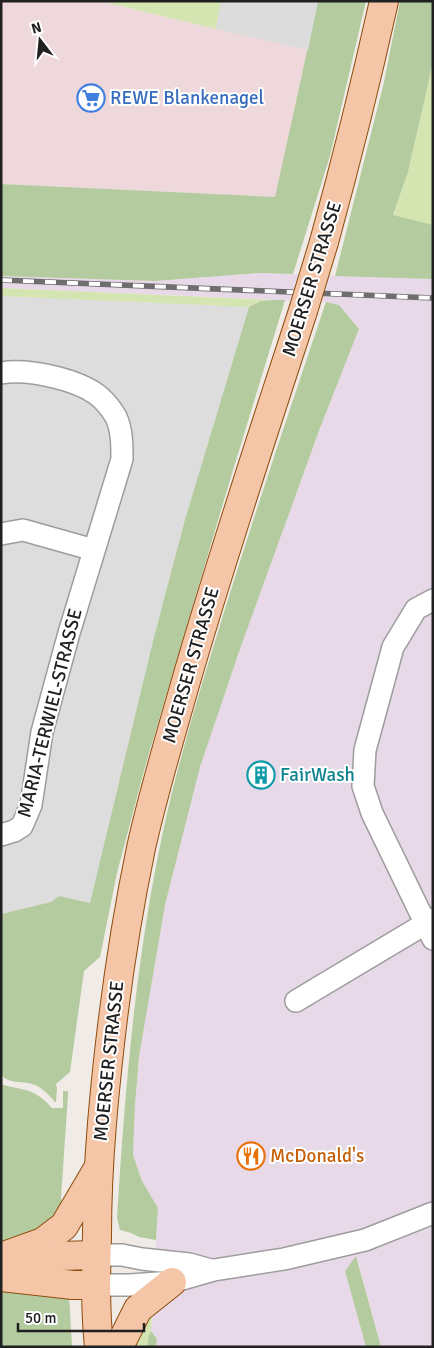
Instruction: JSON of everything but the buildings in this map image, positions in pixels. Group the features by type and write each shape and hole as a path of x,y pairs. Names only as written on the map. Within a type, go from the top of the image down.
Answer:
{"main road":[{"name":"MOERSER STRASSE","path":"99,1347 96,1255 99,1166 106,1079 117,984 130,905 146,828 158,777 205,616 324,242 352,139 384,1"},
{"path":"1,1257 44,1242 64,1226 99,1166"},
{"path":"1,1257 96,1255"},
{"path":"1,1277 73,1285 96,1285"},
{"path":"119,1347 138,1309 172,1282"}],"street":[{"name":"MARIA-TERWIEL-STRASSE","path":"1,373 36,372 71,382 91,391 104,400 115,416 122,435 122,459 69,633 42,732 31,805 22,826 1,835"},
{"path":"1,534 23,530 94,550"},
{"path":"296,1001 430,928 372,814 363,786 365,750 393,647 416,609 433,600"},
{"path":"96,1285 172,1282 214,1270 284,1259 365,1240 433,1214"},
{"path":"96,1255 122,1255 189,1264 214,1270"}],"shaded area":[{"path":"1,1 100,1 215,29 221,1 318,1 275,197 1,184"},
{"path":"221,1 318,1 308,50 216,29"},
{"path":"258,273 433,279 433,1347 381,1347 357,1257 345,1271 366,1347 156,1347 157,1339 151,1331 158,1208 142,1181 133,1155 139,1057 165,905 200,767 240,649 320,428 359,329 339,305 326,302 1,288 1,276 155,281"},
{"path":"1,296 249,307 184,523 153,641 90,904 59,896 51,902 1,914"}],"green space":[{"path":"100,1 221,1 216,29"},
{"path":"318,1 366,1 330,156 293,274 258,273 155,281 1,276 1,184 275,197"},
{"path":"400,1 433,1 433,60 408,172 393,215 433,225 433,279 335,276 384,82"},
{"path":"433,60 433,225 393,216 408,172"},
{"path":"1,288 273,300 261,301 249,307 1,296"},
{"path":"285,300 145,767 117,873 100,957 84,971 70,1072 56,1084 55,1102 39,1087 28,1083 11,1081 1,1074 1,914 51,902 59,896 90,903 153,641 184,523 249,307 261,301"},
{"path":"326,302 339,305 359,329 320,428 240,649 200,767 165,905 139,1057 133,1155 142,1181 158,1208 156,1240 139,1237 120,1230 117,1218 133,1022 154,875 183,750 221,622"},
{"path":"1,1084 34,1093 52,1108 63,1108 63,1091 68,1091 68,1095 61,1198 63,1212 56,1223 1,1250"},
{"path":"356,1256 381,1347 366,1347 345,1271"},
{"path":"1,1288 69,1295 72,1347 1,1347"},
{"path":"152,1312 148,1347 128,1347"},
{"path":"151,1331 157,1339 156,1347 148,1347 148,1338"}],"railway":[{"path":"1,280 433,298"}],"place":[{"name":"REWE Blankenagel","path":"91,98"},
{"name":"FairWash","path":"261,775"},
{"name":"McDonald's","path":"251,1156"}]}
